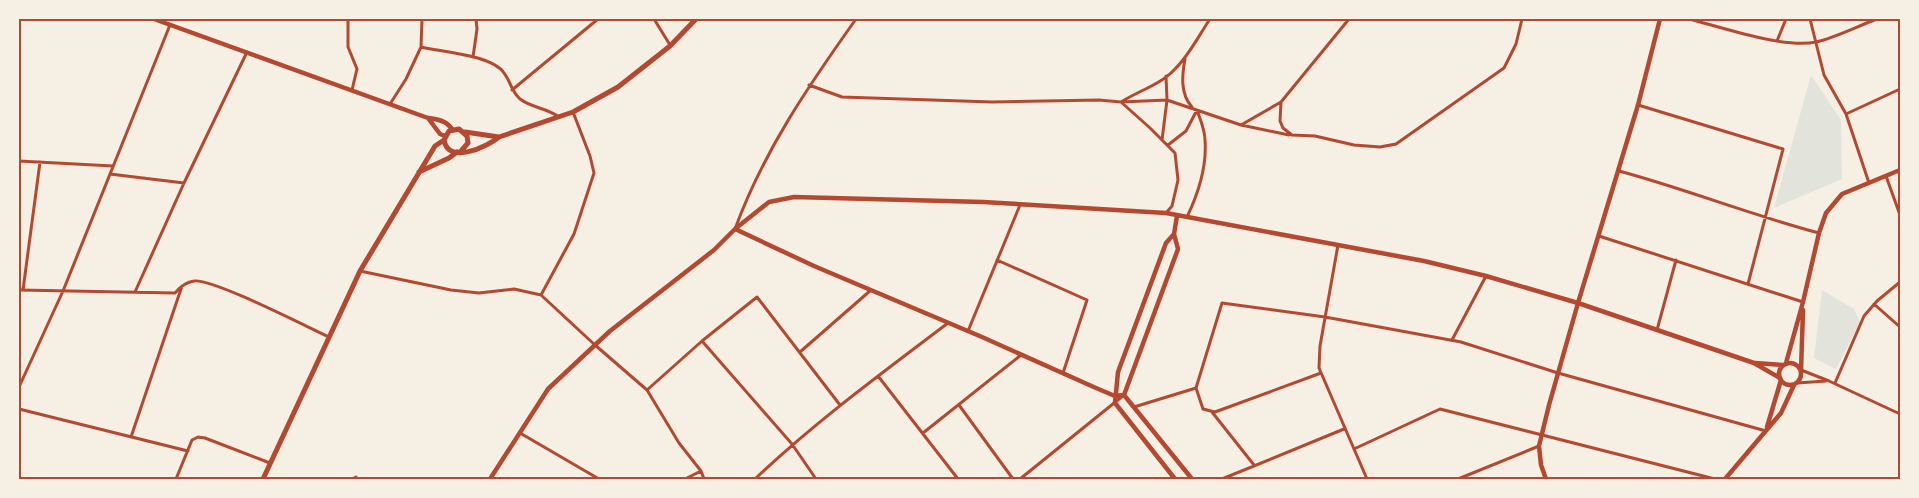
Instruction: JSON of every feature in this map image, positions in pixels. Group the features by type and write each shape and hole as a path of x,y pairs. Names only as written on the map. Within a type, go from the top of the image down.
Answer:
{"main road":[{"path":"445,138 447,148 453,152 467,152 490,144 499,137 573,112 618,87 670,46 696,19"},
{"path":"262,479 360,271 435,146 452,129 499,137"},
{"path":"418,172 459,152 468,143 465,132"}],"street":[{"path":"154,19 428,118 440,120 452,129"},
{"path":"348,19 348,46 356,68 352,90"},
{"path":"390,104 406,79 420,48 422,19"},
{"path":"473,57 477,29 476,19"},
{"path":"512,90 598,19"},
{"path":"654,19 670,46"},
{"path":"735,229 747,196 761,167 809,85 856,19"},
{"path":"1120,102 1132,94 1148,88 1174,70 1210,19"},
{"path":"1241,125 1281,102 1350,19"},
{"path":"1185,56 1183,88 1191,107 1241,125 1292,135 1315,136 1354,145 1380,147 1396,144 1504,68 1516,44 1522,19"},
{"path":"1546,479 1541,465 1539,446 1578,302 1638,105 1660,19"},
{"path":"1689,19 1793,44 1816,42 1877,19"},
{"path":"1777,41 1786,19"},
{"path":"1810,19 1824,75 1846,114 1869,183"},
{"path":"19,387 63,291 170,25"},
{"path":"420,48 490,61 504,72 512,90 521,100 536,108 550,111 559,117"},
{"path":"135,292 184,183 247,52"},
{"path":"1162,140 1167,100 1166,76"},
{"path":"809,85 842,97 992,102 1167,100 1197,109"},
{"path":"1846,114 1900,89"},
{"path":"1120,102 1175,153 1178,171 1172,206 1166,213"},
{"path":"1281,102 1280,121 1283,128 1292,135"},
{"path":"1638,105 1783,149 1748,284"},
{"path":"1168,145 1186,131 1197,109"},
{"path":"1186,218 1194,203 1204,156 1205,139 1197,109"},
{"path":"541,295 574,234 594,173 590,156 573,112"},
{"path":"428,118 445,138"},
{"path":"19,161 114,166"},
{"path":"40,162 21,290 175,293 182,285 196,280 242,296 329,337"},
{"path":"1619,170 1819,233"},
{"path":"1766,431 1780,379 1779,371 1785,364 1803,302 1819,233 1826,213 1842,194 1900,170"},
{"path":"110,174 184,183"},
{"path":"1886,176 1900,215"},
{"path":"490,479 548,389 610,331 714,250 735,229 769,202 794,197 983,202 1166,213 1338,244 1424,261 1486,276 1578,302 1754,363 1787,385 1829,380"},
{"path":"968,331 1020,204"},
{"path":"1020,479 1124,395 1178,249 1174,234 1178,216"},
{"path":"735,229 803,262 968,331 1115,396 1124,395"},
{"path":"1174,234 1166,243 1118,372 1115,404 1175,479"},
{"path":"1599,236 1803,302"},
{"path":"1338,244 1320,346 1319,368 1367,479"},
{"path":"997,260 1087,300 1063,373"},
{"path":"1657,330 1676,260"},
{"path":"360,271 470,292 514,290 541,295 647,390 679,443 704,479"},
{"path":"1452,340 1486,276"},
{"path":"1835,383 1864,316 1874,304 1900,282"},
{"path":"131,437 181,293 182,285"},
{"path":"800,352 870,290"},
{"path":"647,390 702,341 757,297 840,405"},
{"path":"1725,479 1780,413 1801,377 1803,302"},
{"path":"1321,373 1215,412 1203,409 1196,388 1222,303 1325,317 1452,340 1558,373 1766,431"},
{"path":"1874,304 1900,327"},
{"path":"755,479 792,444 840,405 949,323"},
{"path":"702,341 792,444 816,479"},
{"path":"923,433 1021,355"},
{"path":"1754,363 1797,365 1801,370 1829,380 1900,414"},
{"path":"878,376 958,479"},
{"path":"1133,407 1196,388"},
{"path":"1124,395 1192,479"},
{"path":"958,405 1013,479"},
{"path":"19,409 188,451"},
{"path":"1354,449 1440,409 1715,479"},
{"path":"1212,412 1254,465"},
{"path":"1222,479 1344,428"},
{"path":"520,433 599,479"},
{"path":"176,479 192,440 198,437 270,463"},
{"path":"1458,479 1539,446"},
{"path":"685,479 700,471"}],"shaded area":[{"path":"1811,75 1841,120 1842,179 1774,208"},
{"path":"1822,290 1854,309 1860,322 1836,369 1814,358"}]}
